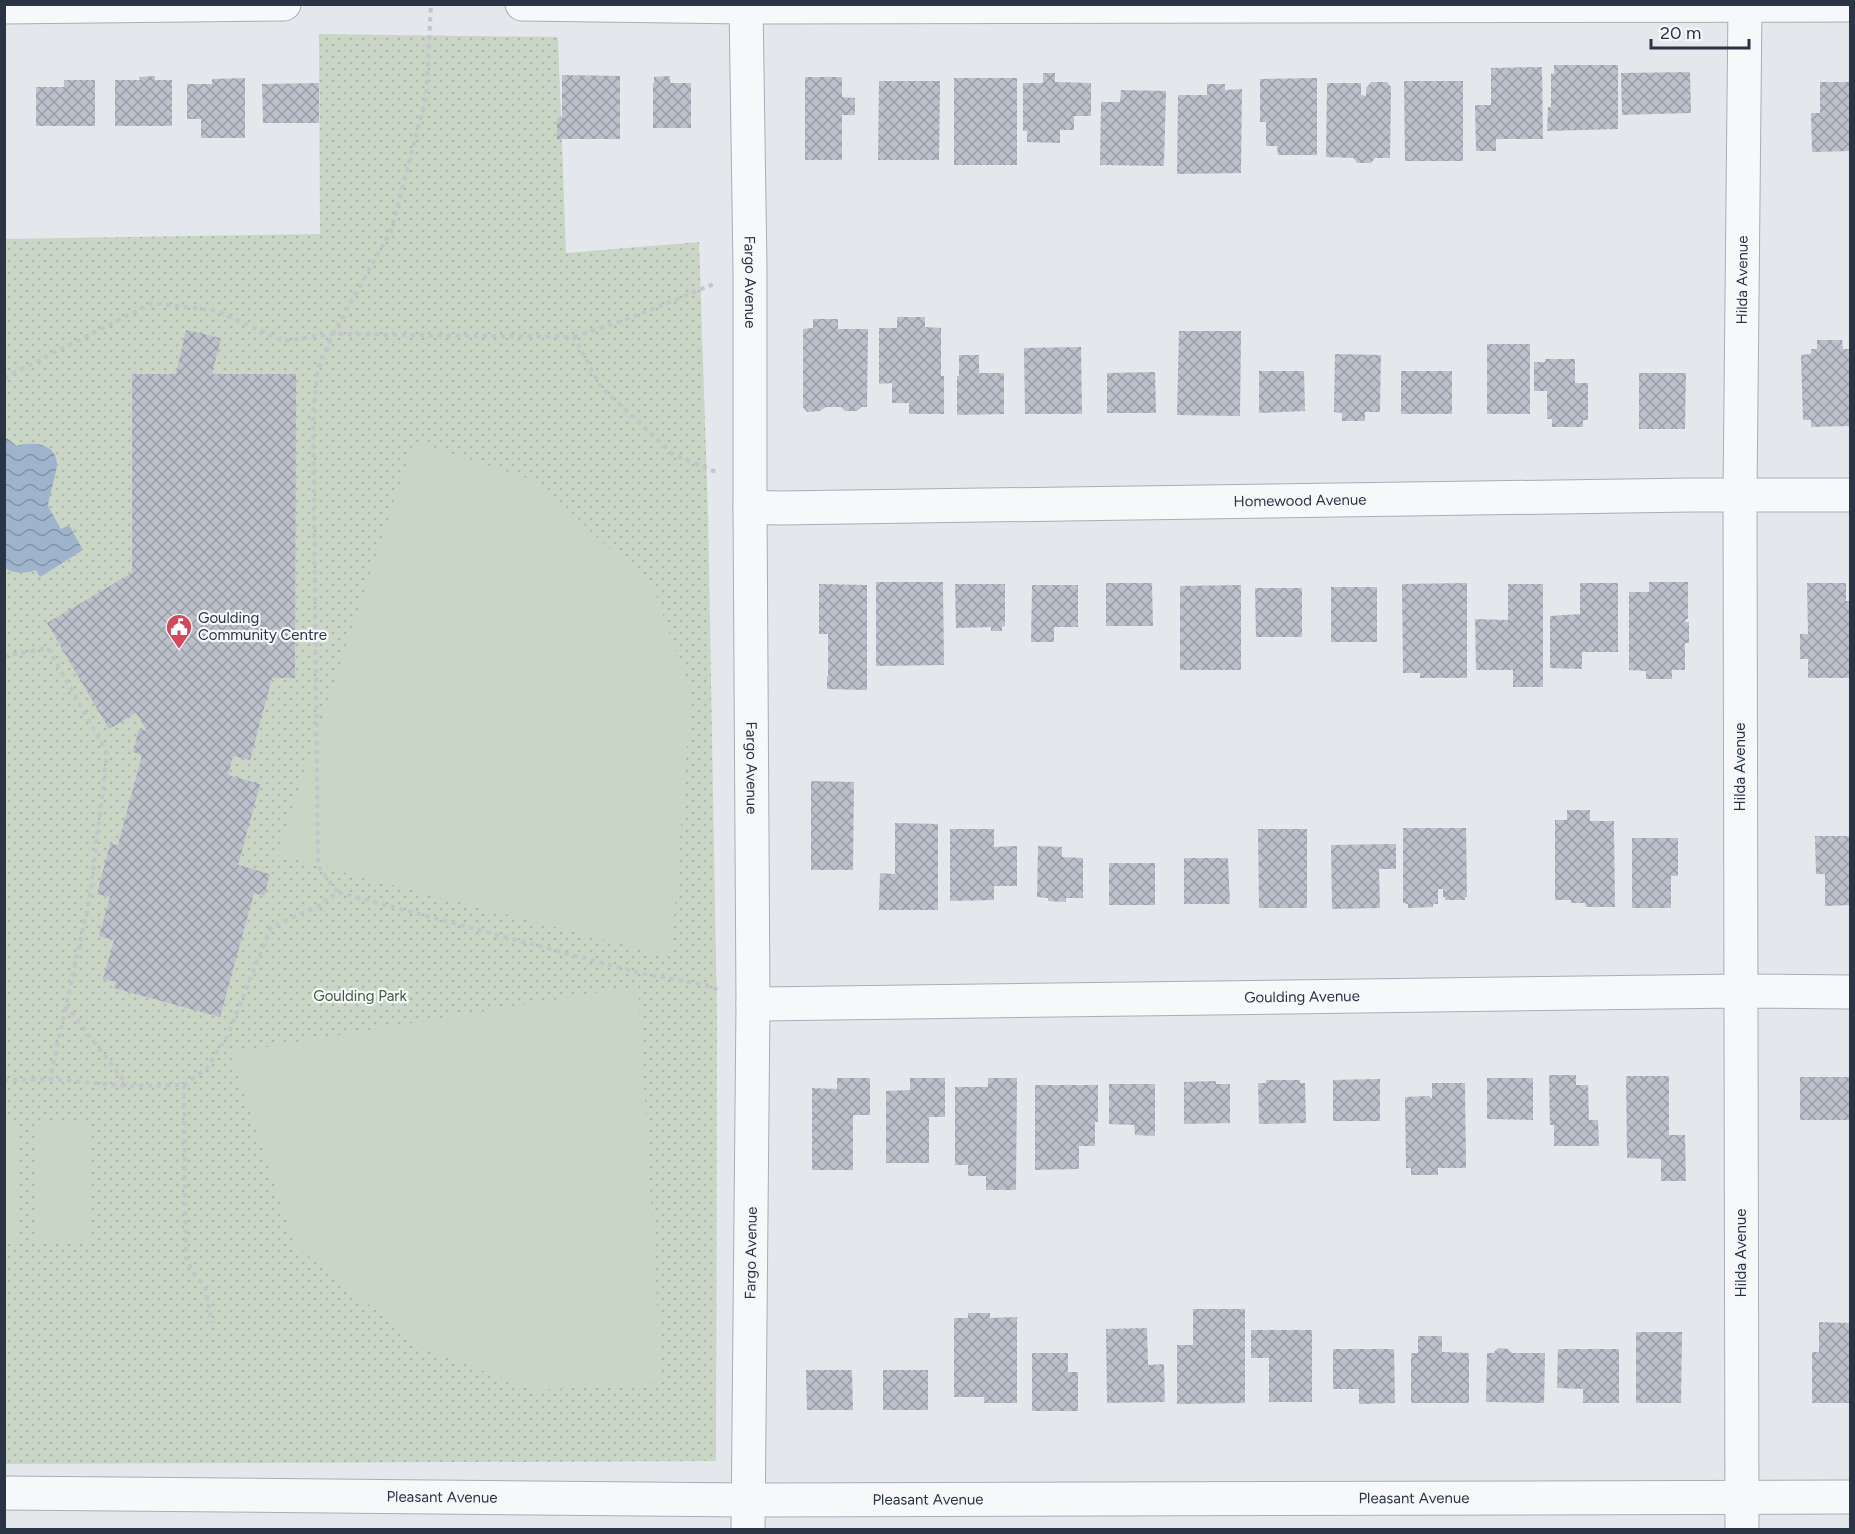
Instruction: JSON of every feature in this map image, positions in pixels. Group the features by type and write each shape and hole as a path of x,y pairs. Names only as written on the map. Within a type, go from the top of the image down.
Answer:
{"street":[{"path":"4,7 284,4"},
{"path":"522,4 746,6 1851,5"},
{"name":"Hilda Avenue","path":"1742,1530 1740,495 1745,5"},
{"name":"Fargo Avenue","path":"746,6 750,269 753,1004 748,1515"},
{"name":"Homewood Avenue","path":"750,507 1851,495"},
{"name":"Goulding Avenue","path":"753,1004 1740,991 1851,992"},
{"name":"Pleasant Avenue","path":"4,1493 748,1515 1851,1497"}],"path":[{"path":"431,4 426,98 391,231 333,334 318,368 313,413 318,866 337,892 645,974 706,984 753,1004"},
{"path":"4,378 152,303 217,310 284,341 333,334 574,337 633,317 750,269"},
{"path":"574,337 601,387 674,455 721,474 750,507"},
{"path":"4,656 48,648 107,753 90,897 50,1079"},
{"path":"4,1080 50,1079 128,1086 184,1085 207,1068 226,1037 271,927 319,906 337,892"},
{"path":"66,1005 128,1086"},
{"path":"184,1085 186,1258 194,1274 205,1287 212,1323"}],"green space":[{"name":"Goulding Park","path":"319,34 558,37 566,253 699,242 708,513 717,1018 716,1461 5,1464 4,239 320,234"},
{"path":"414,441 539,482 655,592 691,695 671,957 277,855"},
{"path":"638,986 662,1383 535,1390 424,1349 296,1246 230,1053"},
{"path":"35,1122 89,1123 89,1241 35,1241"},
{"path":"5,1124 17,1124 16,1244 5,1244"}],"water":[{"path":"5,437 17,446 42,445 56,457 56,473 48,506 61,529 69,525 83,550 40,577 36,570 20,573 5,568"}],"building":[{"path":"1554,65 1618,65 1618,129 1547,131 1548,107 1551,107 1551,73 1554,74"},
{"path":"1542,67 1543,139 1496,139 1496,151 1476,151 1475,105 1491,105 1491,68"},
{"path":"1690,72 1691,113 1622,115 1621,73"},
{"path":"1043,73 1055,73 1055,82 1091,83 1091,116 1074,116 1074,130 1060,130 1060,143 1027,142 1027,131 1023,131 1023,83 1043,83"},
{"path":"562,75 620,76 620,139 557,139 557,118 562,118"},
{"path":"155,76 155,80 172,80 172,126 115,126 115,80 140,80 139,77"},
{"path":"670,76 670,83 691,83 691,128 653,128 654,77"},
{"path":"805,77 842,77 842,97 855,98 855,115 842,115 842,160 805,160"},
{"path":"245,78 245,138 201,138 201,119 187,119 187,84 212,84 212,79"},
{"path":"954,78 1017,78 1017,165 954,165"},
{"path":"1317,78 1317,155 1278,155 1277,146 1266,146 1266,122 1260,122 1260,79"},
{"path":"64,80 95,80 95,126 36,126 36,87 64,87"},
{"path":"879,81 940,81 939,160 878,160"},
{"path":"1404,81 1463,81 1463,161 1405,161"},
{"path":"1371,82 1387,82 1391,87 1390,158 1375,158 1371,163 1357,163 1354,158 1326,157 1327,83 1361,83 1361,95 1366,96 1366,88"},
{"path":"1820,82 1850,82 1850,151 1812,152 1811,113 1820,113"},
{"path":"319,83 319,123 263,123 262,84"},
{"path":"1207,84 1225,84 1225,90 1242,89 1241,173 1177,174 1178,95 1207,95"},
{"path":"1121,90 1166,91 1164,166 1100,165 1101,102 1120,102"},
{"path":"897,317 925,317 925,327 941,328 944,414 909,414 909,403 892,403 892,383 879,384 879,328 897,328"},
{"path":"813,319 838,319 838,329 868,329 867,407 862,407 857,411 845,411 841,407 826,407 820,411 807,412 803,407 803,329 813,328"},
{"name":"Goulding Community Centre","path":"186,330 221,338 212,374 296,374 295,678 272,678 250,760 233,756 228,775 260,784 238,865 270,874 264,896 254,893 220,1017 114,988 116,982 103,979 114,940 99,936 110,897 97,894 110,844 118,845 142,755 133,752 139,729 147,731 136,713 109,729 47,623 132,573 132,374 176,374"},
{"path":"1179,331 1241,331 1240,416 1177,415"},
{"path":"1817,340 1842,340 1843,349 1850,349 1850,426 1811,427 1811,420 1803,420 1801,355 1811,354 1811,349 1817,349"},
{"path":"1487,344 1530,344 1530,414 1487,414"},
{"path":"1081,347 1082,414 1025,414 1024,348"},
{"path":"1335,354 1381,355 1380,412 1365,412 1365,421 1342,421 1342,413 1334,412"},
{"path":"959,355 979,355 979,373 1004,373 1004,414 957,415"},
{"path":"1545,359 1575,359 1575,383 1588,383 1588,420 1583,420 1583,427 1552,427 1552,419 1547,419 1547,391 1534,391 1534,362 1545,362"},
{"path":"1259,371 1304,371 1305,411 1259,413"},
{"path":"1401,371 1452,371 1452,414 1401,414"},
{"path":"1155,372 1156,413 1107,413 1107,373"},
{"path":"1639,373 1686,373 1685,429 1639,429"},
{"path":"876,582 943,582 944,665 876,666"},
{"path":"1649,582 1688,582 1688,619 1685,622 1689,622 1689,643 1685,643 1685,670 1672,670 1672,679 1646,679 1646,671 1629,670 1629,592 1649,592"},
{"path":"1106,583 1152,583 1153,626 1106,626"},
{"path":"1467,583 1467,678 1420,678 1420,673 1403,673 1402,584"},
{"path":"1580,583 1618,583 1618,652 1582,652 1582,669 1550,668 1550,616 1580,614"},
{"path":"1807,583 1846,583 1846,601 1850,601 1850,678 1808,678 1808,659 1800,659 1800,634 1808,634"},
{"path":"819,584 867,585 867,690 827,689 828,634 819,634"},
{"path":"955,584 1005,584 1005,626 1002,627 1002,631 991,631 991,627 956,628"},
{"path":"1508,584 1543,584 1543,687 1513,687 1513,670 1476,670 1475,619 1508,620"},
{"path":"1032,585 1078,585 1078,627 1054,627 1054,642 1031,642"},
{"path":"1241,585 1241,670 1180,670 1180,586"},
{"path":"1331,587 1377,587 1377,642 1331,642"},
{"path":"1255,588 1302,588 1302,637 1256,637"},
{"path":"811,781 854,782 853,870 811,870"},
{"path":"1567,810 1590,810 1590,821 1614,821 1615,907 1586,907 1585,903 1555,900 1555,820 1567,820"},
{"path":"895,823 938,824 938,910 879,910 880,873 895,874"},
{"path":"1403,828 1466,828 1467,897 1465,900 1445,900 1443,889 1438,889 1438,904 1433,904 1433,907 1408,908 1408,904 1403,903"},
{"path":"950,829 994,829 994,847 1017,846 1017,886 994,886 994,900 950,901"},
{"path":"1258,829 1307,829 1307,908 1259,908"},
{"path":"1815,836 1850,836 1850,905 1825,906 1825,874 1816,874"},
{"path":"1632,838 1678,838 1678,876 1671,876 1671,908 1632,908"},
{"path":"1396,844 1396,869 1379,869 1380,908 1332,909 1331,845"},
{"path":"1038,846 1062,847 1062,857 1083,858 1083,898 1066,898 1066,902 1048,901 1048,898 1037,897"},
{"path":"1184,858 1228,858 1230,904 1184,904"},
{"path":"1109,863 1155,863 1155,905 1109,905"},
{"path":"1549,1075 1576,1075 1576,1085 1588,1085 1589,1120 1598,1120 1599,1146 1554,1146 1554,1125 1550,1125"},
{"path":"1626,1076 1669,1076 1669,1135 1685,1135 1686,1181 1661,1181 1661,1159 1627,1158"},
{"path":"1800,1077 1850,1077 1850,1120 1800,1120"},
{"path":"837,1078 870,1078 870,1115 853,1115 853,1170 812,1170 812,1088 837,1089"},
{"path":"910,1078 945,1078 945,1117 929,1117 929,1163 886,1163 886,1091 910,1090"},
{"path":"988,1078 1017,1078 1016,1190 986,1190 986,1176 968,1176 968,1165 955,1165 955,1087 988,1087"},
{"path":"1487,1078 1533,1078 1533,1120 1487,1119"},
{"path":"1380,1079 1380,1121 1333,1121 1333,1080"},
{"path":"1266,1080 1300,1080 1300,1083 1305,1083 1306,1123 1259,1124 1258,1083 1266,1083"},
{"path":"1216,1081 1216,1084 1230,1084 1230,1123 1184,1124 1184,1082"},
{"path":"1432,1083 1465,1083 1466,1168 1438,1168 1438,1175 1411,1175 1411,1168 1406,1168 1405,1097 1430,1096 1432,1098"},
{"path":"1109,1084 1155,1084 1155,1136 1135,1135 1134,1125 1109,1124"},
{"path":"1035,1085 1098,1085 1098,1122 1095,1122 1095,1146 1079,1146 1079,1169 1035,1170"},
{"path":"1193,1309 1245,1309 1245,1403 1177,1404 1177,1345 1193,1345"},
{"path":"968,1313 990,1313 990,1318 1017,1317 1017,1403 984,1403 984,1397 954,1397 954,1318 968,1318"},
{"path":"1819,1322 1850,1323 1850,1403 1812,1403 1812,1352 1819,1352"},
{"path":"1147,1328 1148,1365 1164,1364 1165,1402 1107,1403 1106,1329"},
{"path":"1251,1330 1312,1330 1312,1402 1269,1402 1269,1358 1251,1358"},
{"path":"1636,1332 1682,1332 1681,1403 1636,1403"},
{"path":"1418,1336 1442,1336 1442,1352 1469,1353 1469,1403 1411,1403 1411,1353 1418,1353"},
{"path":"1498,1348 1508,1349 1512,1353 1545,1353 1544,1403 1486,1402 1487,1353 1493,1353"},
{"path":"1333,1349 1394,1349 1395,1403 1359,1404 1359,1389 1333,1389"},
{"path":"1558,1349 1619,1349 1619,1403 1583,1403 1583,1389 1557,1388"},
{"path":"1032,1353 1068,1353 1068,1372 1078,1372 1078,1411 1032,1411"},
{"path":"806,1370 852,1370 853,1410 807,1410"},
{"path":"883,1370 928,1370 928,1410 883,1410"}],"place":[{"name":"Goulding Community Centre","path":"179,650"}]}
